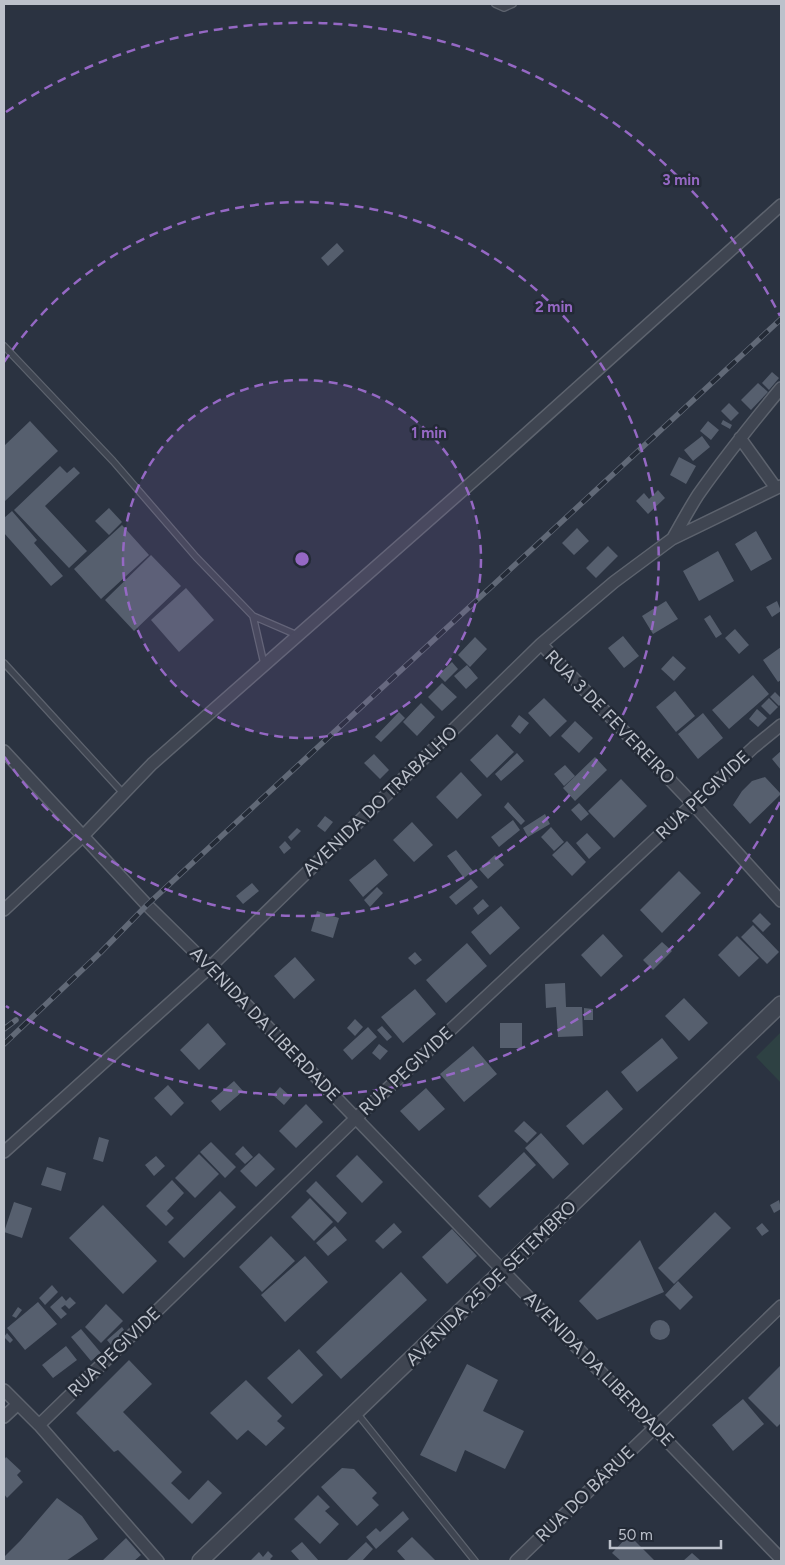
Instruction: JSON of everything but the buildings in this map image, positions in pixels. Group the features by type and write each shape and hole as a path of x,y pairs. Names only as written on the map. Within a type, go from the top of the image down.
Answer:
{"street":[{"path":"4,910 83,836 152,764 297,634 496,461 781,205"},
{"path":"672,539 697,497 740,438 781,388"},
{"path":"740,438 779,487"},
{"name":"AVENIDA DO TRABALHO","path":"4,1152 210,966 541,644 614,582 672,539 779,487"},
{"name":"RUA 3 DE FEVEREIRO","path":"541,644 693,804 781,901"},
{"name":"RUA PEGIVIDE","path":"39,1425 356,1118 754,747 781,725"},
{"name":"AVENIDA DA LIBERDADE","path":"4,751 147,905 210,966 781,1559"},
{"name":"AVENIDA 25 DE SETEMBRO","path":"200,1561 781,1004"},
{"name":"RUA DO BÁRUE","path":"516,1561 781,1306"},
{"path":"4,1390 39,1425 158,1561"},
{"path":"4,1417 18,1404"}],"lane":[{"path":"495,4 504,8 513,4"},
{"path":"4,346 113,461 196,557 253,616 297,634"},
{"path":"253,616 264,664"},
{"path":"4,663 123,793"},
{"path":"356,1412 474,1561"}],"shaded area":[{"path":"781,1032 781,1083 756,1057"}],"railway":[{"path":"4,1044 100,953 147,905 781,319"},
{"path":"4,1029 16,1020"}]}
